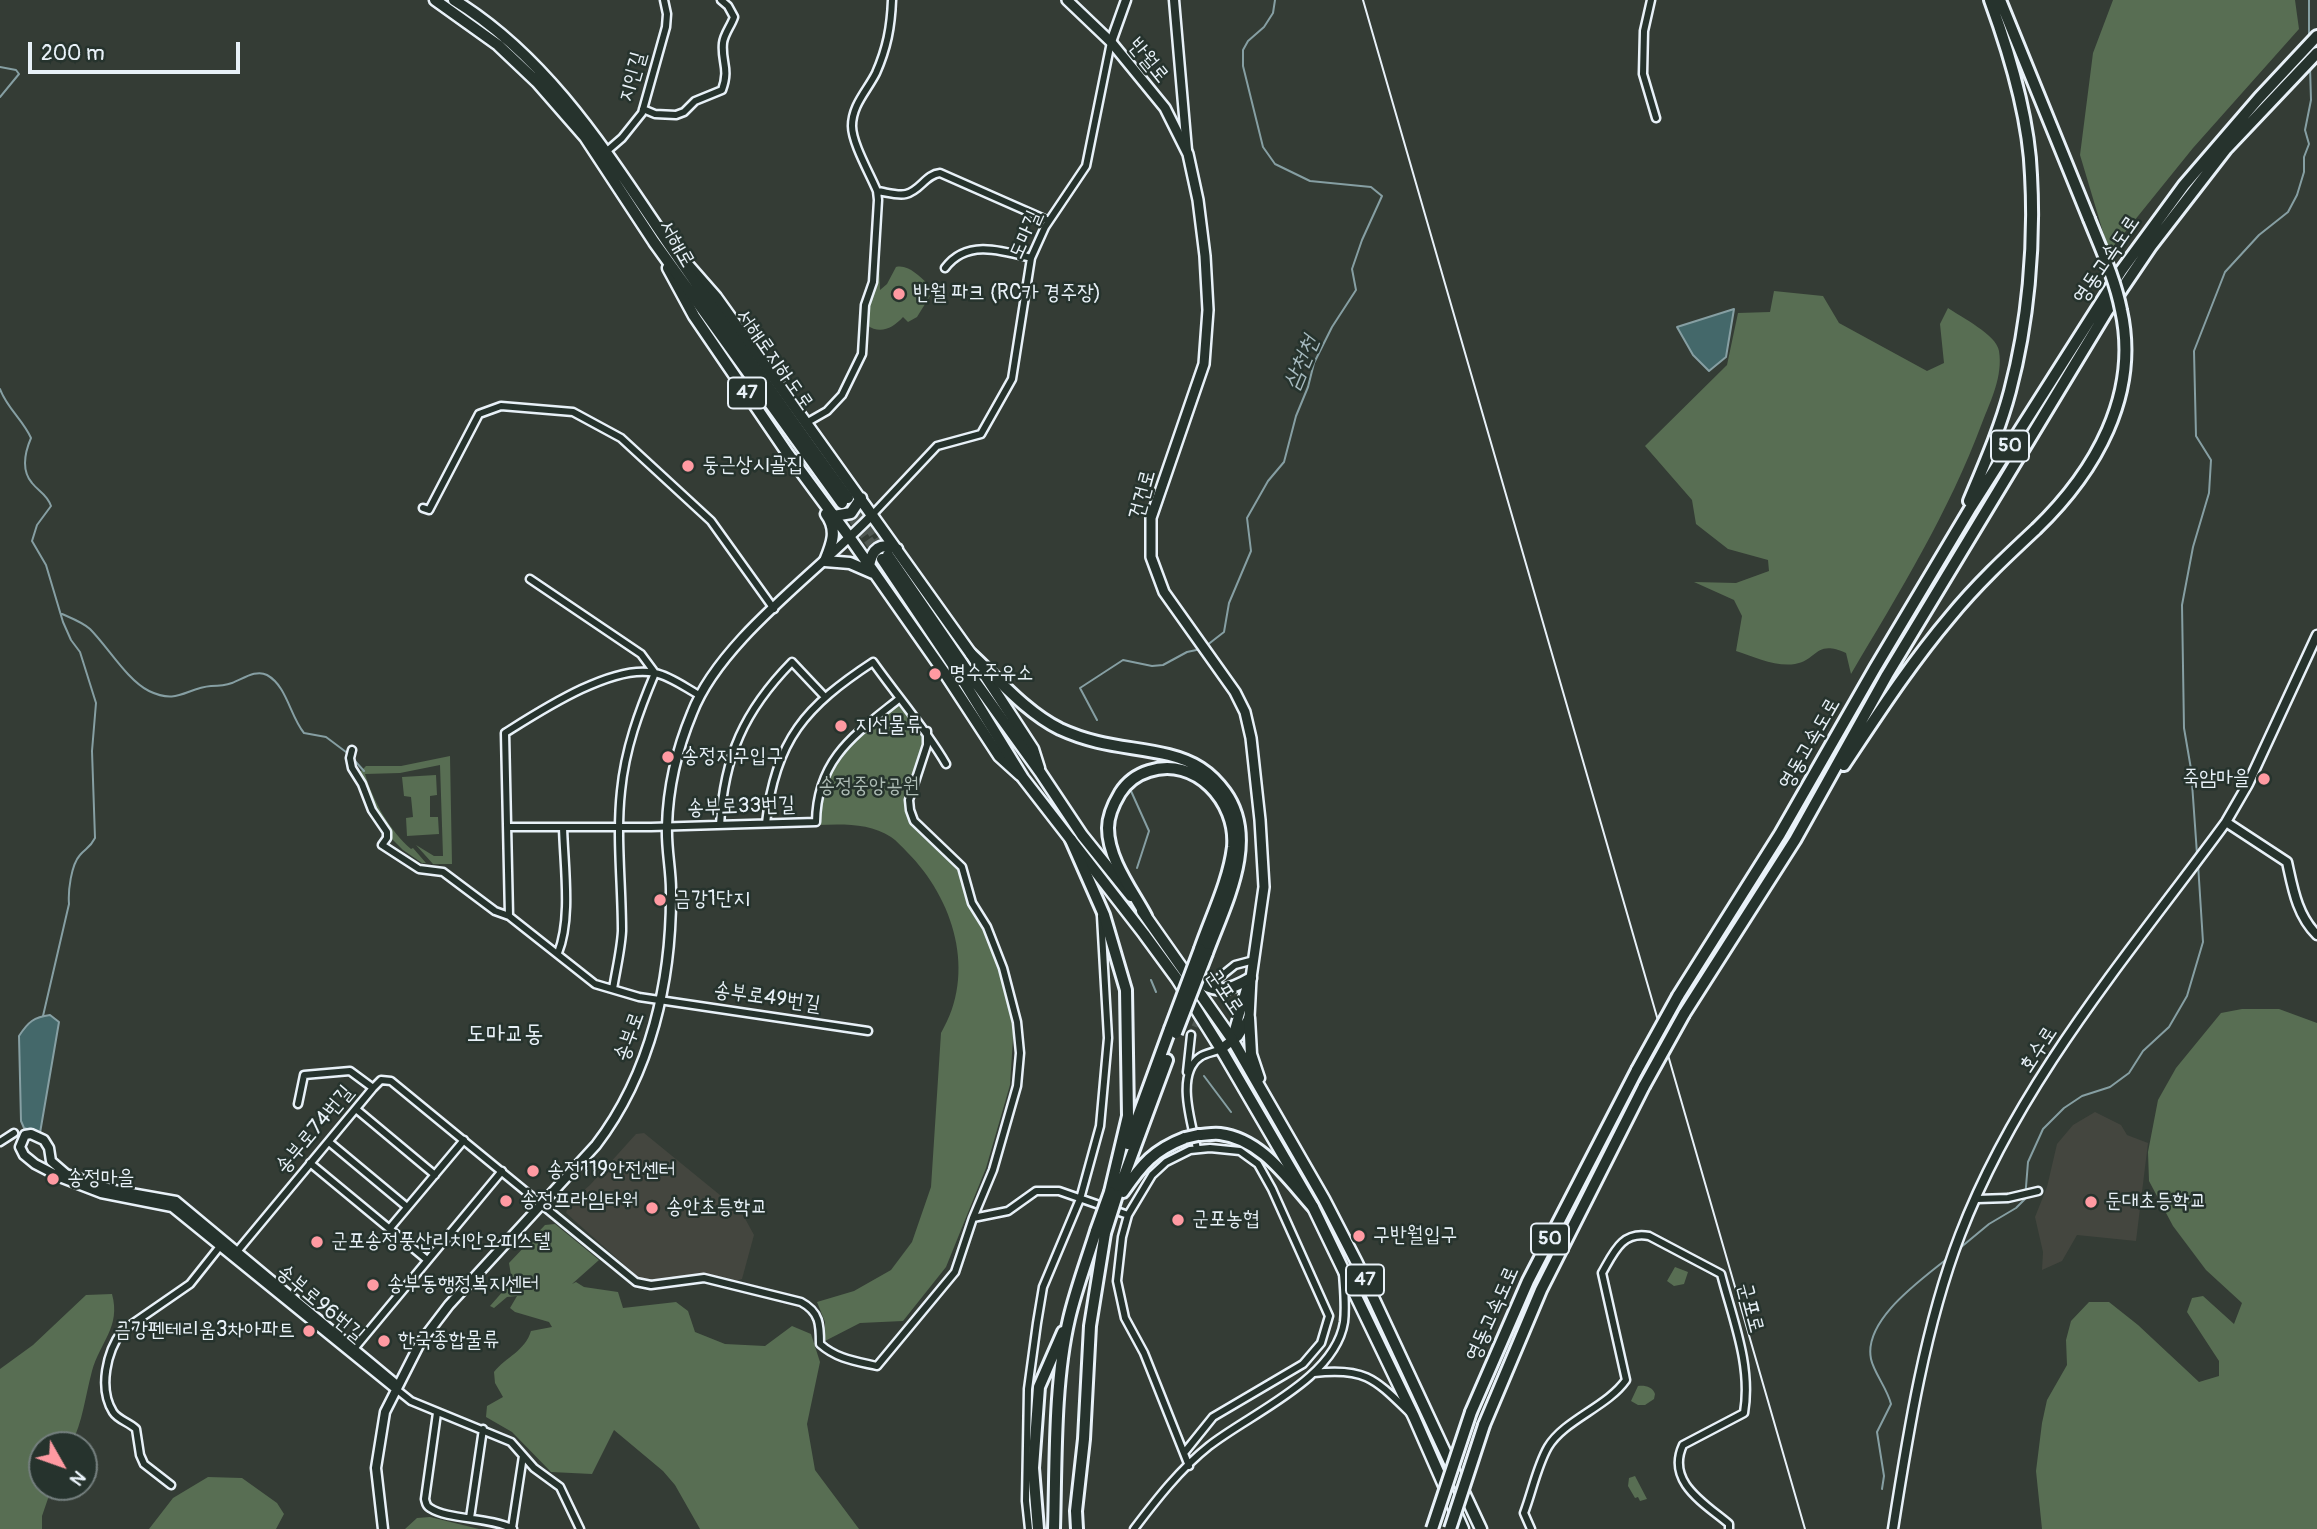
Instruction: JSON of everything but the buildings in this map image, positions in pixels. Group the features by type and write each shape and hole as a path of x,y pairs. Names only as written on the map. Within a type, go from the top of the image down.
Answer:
{"highway":[{"path":"1956,533 1996,437 2010,393 2027,297 2031,174 2021,104 1990,0"},
{"path":"1795,840 1925,648 1971,593 2070,492 2098,451 2114,416 2122,388 2126,346 2121,310 2089,219 2000,0"},
{"name":"영동고속도로","path":"1432,1529 1471,1412 1528,1281 1637,1069 1678,996 1780,834 1956,533 2082,331 2144,238 2184,185 2317,36"},
{"name":"영동고속도로","path":"1450,1529 1485,1425 1541,1290 1644,1086 1684,1014 1795,840 1888,674 2107,311 2190,194 2227,149 2317,53"},
{"path":"971,654 1037,716 1062,730 1097,743 1167,755 1194,763 1215,779 1236,811 1240,828 1240,848 1232,885 1203,951 1173,1031 1069,1320 1039,1387 1033,1468 1038,1529"},
{"path":"1146,916 1113,855 1108,828 1114,803 1126,783 1143,774 1162,767 1188,771 1216,792 1232,826 1233,847 1203,951"},
{"path":"1071,840 1118,954 1126,990 1128,1116 1112,1208"},
{"path":"1077,1529 1076,1511 1084,1439 1090,1326 1101,1232 1112,1208 1129,1183 1147,1159 1165,1146 1198,1135 1220,1134 1241,1141 1267,1155 1312,1208"},
{"path":"1054,1529 1056,1437 1069,1320"}],"main road":[{"name":"서해로","path":"435,0 498,45 537,82 585,137 654,242 694,316 788,454 850,538"},
{"name":"서해로","path":"454,0 504,36 545,75 607,151 669,244 716,297 873,514"},
{"name":"반월로","path":"1068,0 1111,42 1165,108 1188,154"},
{"name":"건건로","path":"1188,154 1198,200 1208,310 1203,364 1151,518 1152,557 1164,592 1235,692 1245,712 1251,738 1261,820 1264,887 1251,978 1249,1018"},
{"name":"서해로지하도로","path":"654,242 845,500 669,244"},
{"path":"788,454 798,474 831,520 833,536 825,561 850,563 872,569 871,556 875,549 882,545 898,549"},
{"path":"834,516 851,513 861,498"},
{"name":"군포로","path":"873,514 1033,748 1040,772 1082,835 1146,916 1232,1039 1357,1262 1481,1529"},
{"name":"군포로","path":"850,538 999,756 1023,778 1177,979 1221,1049 1312,1208 1414,1417 1462,1529"},
{"name":"47","path":"1023,778 885,557 1040,772"},
{"path":"1186,971 1204,986 1216,990 1234,988 1251,978"},
{"name":"건건로","path":"1232,1039 1245,987 1251,978"},
{"path":"1221,1049 1238,1036 1249,1018"},
{"path":"1249,1018 1251,1054 1260,1076 1257,1082"}],"street":[{"name":"지인길","path":"607,151 622,138 643,109 666,27 664,0"},
{"path":"643,109 655,114 676,115 684,113 695,101 722,90 727,68 723,48 724,36 730,29 734,16 721,0"},
{"path":"806,424 827,411 842,394 862,354 865,305 873,282 877,191 852,133 853,112 875,74 890,36 892,0"},
{"name":"도마길","path":"873,514 937,446 981,434 1012,379 1031,258 1049,221 1086,166 1111,42 1126,0"},
{"name":"건건로","path":"1174,0 1188,154"},
{"path":"1651,0 1644,32 1643,74 1656,118"},
{"path":"877,191 905,195 916,190 934,174 940,173 1049,221"},
{"path":"945,268 959,253 971,250 990,249 1031,258"},
{"path":"423,508 429,510 479,414 502,405 573,412 621,438 711,522 774,609"},
{"name":"송부로","path":"383,1529 376,1468 386,1412 396,1387 430,1327 613,1122 648,1048 661,1000 669,955 671,888 667,826 671,785 678,751 699,695 733,649 873,514"},
{"path":"530,579 641,653 656,673 699,695"},
{"name":"호수로","path":"1893,1529 1907,1439 1946,1275 1995,1158 2052,1058 2226,821 2248,784 2317,635"},
{"path":"720,825 725,774 743,729 764,693 792,662 825,697"},
{"path":"766,823 776,768 807,715 825,697 873,662 899,699 927,731 946,764"},
{"path":"509,916 505,733 579,689 629,673 656,673"},
{"path":"613,989 622,933 619,827 621,790 626,754 634,726 656,673"},
{"name":"송부로33번길","path":"508,824 619,827 816,822 816,805 821,785 834,758 857,733 899,699"},
{"path":"927,731 927,745 909,800 910,810 914,821 962,867 972,904 987,927 1003,968 1017,1022 1020,1052 1017,1086 993,1171 973,1218"},
{"name":"송부로49번길","path":"352,750 352,768 362,784 372,810 387,832 387,838 382,845 419,869 443,872 495,911 509,916 595,984 639,997 868,1031"},
{"path":"2226,821 2287,862 2298,909 2317,935"},
{"path":"558,953 565,922 563,827"},
{"path":"1029,1529 1026,1501 1028,1389 1043,1287 1080,1199 1100,1126 1108,1038 1100,905"},
{"path":"1214,982 1235,965 1254,960"},
{"path":"1191,1035 1185,1084 1197,1149"},
{"path":"1185,1084 1189,1069 1199,1057 1221,1049"},
{"path":"298,1104 304,1075 350,1071 373,1088"},
{"name":"송부로74번길","path":"235,1253 382,1080 391,1081 632,1280 641,1285 704,1278 801,1302 810,1307 818,1317 820,1344 838,1357 877,1366 955,1272 973,1218"},
{"path":"356,1109 435,1175"},
{"path":"0,1142 14,1133"},
{"name":"송부로96번길","path":"235,1253 172,1207 101,1193 35,1164 24,1155 20,1147 25,1135 31,1134 44,1140 49,1148 51,1161 66,1174 114,1190 176,1201 396,1387"},
{"path":"390,1228 464,1140"},
{"path":"329,1142 407,1207"},
{"path":"1184,1453 1213,1417 1303,1364 1321,1343 1329,1316 1272,1189 1258,1164 1240,1151 1210,1148 1190,1150 1166,1162 1152,1175 1128,1215 1122,1237 1117,1282 1125,1318 1144,1353 1189,1466"},
{"path":"310,1163 426,1259"},
{"path":"352,1351 502,1171"},
{"path":"973,1218 1008,1211 1036,1191 1059,1191 1128,1215"},
{"path":"1977,1199 2008,1198 2038,1191"},
{"name":"군포로","path":"1531,1529 1524,1513 1549,1445 1569,1426 1619,1390 1626,1380 1602,1273 1620,1242 1629,1236 1642,1234 1721,1274 1746,1369 1748,1393 1744,1413 1682,1445 1678,1454 1678,1468 1682,1480 1693,1494 1729,1524 1729,1529"},
{"path":"171,1485 145,1464 140,1455 136,1429 116,1415 111,1408 105,1372 116,1339 122,1331 190,1284 221,1245"},
{"path":"1134,1529 1164,1490 1208,1447 1314,1373 1335,1346 1344,1323 1343,1271"},
{"path":"1314,1373 1340,1370 1359,1373 1377,1383 1414,1417"},
{"path":"396,1387 411,1402 511,1442 544,1476 560,1487 580,1529"},
{"path":"437,1413 425,1499 430,1509 494,1521 512,1529 523,1456"},
{"path":"470,1518 483,1429"}],"shaded area":[{"name":"둔대초등학교","path":"2095,1112 2121,1125 2127,1135 2148,1143 2136,1241 2077,1235 2062,1261 2042,1270 2043,1252 2035,1217 2047,1187 2057,1144 2073,1125"},
{"name":"송안초등학교","path":"644,1133 742,1213 754,1235 742,1279 735,1281 708,1275 647,1280 638,1277 566,1213 569,1203 590,1185 636,1134"}],"green space":[{"path":"2113,0 2295,0 2299,29 2193,148 2109,252 2080,155 2093,53"},
{"name":"반월 파크 (RC카 경주장)","path":"877,257 880,290 887,284 896,267 905,267 927,283 922,290 930,296 917,317 908,322 903,317 891,327 881,330 867,325 866,321 867,308 875,284"},
{"path":"1774,291 1823,296 1839,323 1927,371 1944,363 1940,324 1948,308 1985,333 1997,345 1999,351 1995,388 1969,456 1922,552 1851,674 1846,653 1836,649 1822,649 1803,662 1788,665 1765,661 1736,651 1742,616 1734,600 1694,582 1736,583 1769,571 1768,560 1728,549 1696,524 1692,500 1645,446 1727,365 1738,313 1770,312"},
{"name":"송정중앙공원","path":"898,705 922,732 923,743 906,801 907,813 912,824 959,870 968,905 984,928 1000,968 1014,1023 1010,1085 986,1168 946,1267 903,1321 860,1323 825,1341 825,1322 817,1302 854,1291 891,1270 912,1242 931,1187 941,1033 952,1010 957,986 955,938 948,914 923,871 897,842 883,832 856,825 818,825 826,785 833,769 854,742"},
{"path":"450,756 452,864 433,864 416,845 434,856 443,856 440,765 400,773 365,774 383,815 403,842 413,848 426,863 422,863 391,838 389,830 376,812 360,772 366,766 401,766"},
{"path":"436,775 437,795 430,796 430,817 438,817 439,834 407,836 406,818 413,817 411,797 404,796 402,777"},
{"path":"2242,1009 2279,1009 2317,1023 2317,1529 2042,1529 2036,1471 2042,1423 2047,1400 2067,1365 2066,1340 2071,1321 2089,1302 2109,1302 2199,1382 2219,1376 2219,1361 2187,1312 2192,1298 2203,1296 2234,1324 2242,1303 2206,1270 2173,1226 2149,1181 2148,1152 2158,1100 2176,1068 2221,1013"},
{"path":"555,1224 599,1260 572,1284 576,1282 584,1287 618,1292 623,1308 676,1302 688,1311 695,1332 725,1344 765,1346 792,1326 811,1334 820,1362 807,1424 815,1470 859,1529 700,1529 675,1485 663,1471 614,1430 592,1474 551,1472 512,1432 486,1417 487,1406 503,1397 495,1383 494,1372 520,1349 531,1331 552,1327 549,1322 510,1308 517,1296 507,1297 494,1308 490,1306 512,1281 509,1263 545,1225"},
{"path":"1675,1267 1688,1272 1684,1284 1674,1286 1667,1281"},
{"path":"112,1294 114,1316 92,1371 77,1431 28,1431 28,1501 47,1501 42,1516 42,1529 0,1529 0,1369 33,1345 86,1295"},
{"path":"1638,1386 1646,1386 1652,1390 1654,1399 1645,1405 1631,1401"},
{"path":"1635,1476 1647,1499 1640,1501 1638,1497 1635,1498 1628,1486 1629,1478"},
{"path":"208,1477 242,1478 277,1503 284,1514 276,1529 149,1529 173,1498"},
{"path":"430,1517 479,1529 405,1529 417,1518"}],"water":[{"path":"1734,309 1726,357 1709,371 1693,355 1677,327"},
{"path":"50,1015 59,1022 40,1133 24,1128 21,1121 19,1036 32,1021"}],"waterway":[{"name":"삼천천","path":"1206,646 1224,632 1229,603 1251,551 1247,518 1268,481 1284,462 1314,363 1332,327 1356,290 1352,269 1382,196 1371,187 1310,181 1275,164 1263,147 1243,66 1243,50 1273,13 1275,0"},
{"path":"2309,0 2309,37"},
{"path":"0,67 16,70 19,74 0,97"},
{"path":"2197,854 2191,769 2184,728 2182,605 2193,547 2209,493 2211,460 2196,436 2194,351 2225,272 2259,235 2288,212 2297,195 2309,144 2305,130 2311,100 2310,67"},
{"path":"0,389 31,438 26,455 26,472 51,506 37,525 32,541 46,565 63,622 80,652 96,703 92,751 95,838 77,859 72,871 69,904 43,1016"},
{"path":"62,614 90,629 133,679 159,695 175,696 202,687 222,686 263,673 279,686 304,733 326,737 346,752"},
{"name":"삼천천","path":"1097,720 1080,688 1123,660 1152,666 1163,665 1187,652 1201,649"},
{"path":"355,761 364,771"},
{"name":"삼천천","path":"1131,791 1149,831 1137,868"},
{"path":"1960,1248 2025,1199 2028,1162 2043,1129 2064,1108 2082,1096 2110,1087 2129,1073 2143,1051 2169,1027 2187,996 2203,942 2198,864"},
{"name":"삼천천","path":"1151,980 1156,992"},
{"name":"삼천천","path":"1204,1076 1231,1112"},
{"path":"1882,1489 1884,1476 1877,1432 1891,1404 1871,1359 1871,1344 1876,1330 1896,1302 1948,1258"}],"tunnel":[{"path":"851,501 886,552"},
{"path":"842,503 882,559"},
{"path":"1191,1035 1212,985"}],"railway":[{"path":"1363,0 1805,1529"}],"place":[{"name":"반월 파크 (RC카 경주장)","path":"899,294"},
{"name":"둥근상시골집","path":"688,466"},
{"name":"명수주유소","path":"935,674"},
{"name":"지선물류","path":"841,726"},
{"name":"송정지구입구","path":"668,757"},
{"name":"죽암마을","path":"2264,779"},
{"name":"금강1단지","path":"660,900"},
{"name":"송정119안전센터","path":"533,1171"},
{"name":"송정마을","path":"53,1179"},
{"name":"송정프라임타워","path":"506,1201"},
{"name":"둔대초등학교","path":"2091,1202"},
{"name":"송안초등학교","path":"652,1208"},
{"name":"군포농협","path":"1178,1220"},
{"name":"구반월입구","path":"1359,1236"},
{"name":"군포송정풍산리치안오피스텔","path":"317,1242"},
{"name":"송부동행정복지센터","path":"373,1285"},
{"name":"금강펜테리움3차아파트","path":"309,1331"},
{"name":"한국종합물류","path":"384,1341"}],"district":[{"name":"도마교동","path":"505,1035"}]}
